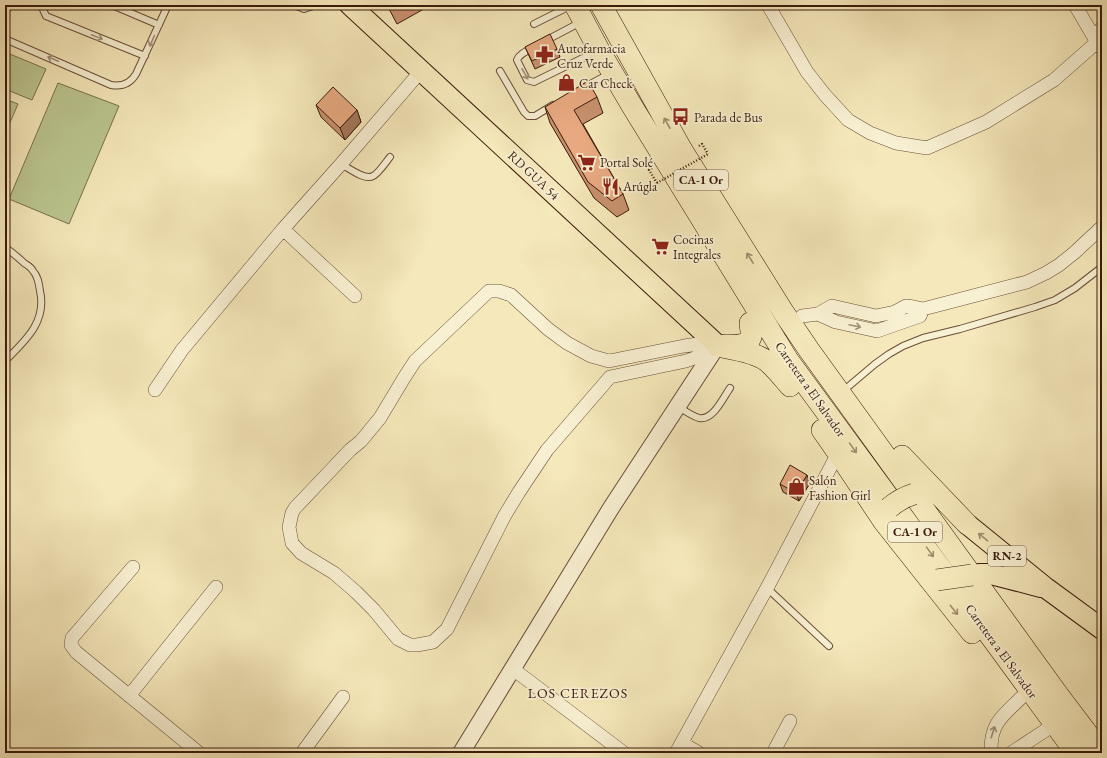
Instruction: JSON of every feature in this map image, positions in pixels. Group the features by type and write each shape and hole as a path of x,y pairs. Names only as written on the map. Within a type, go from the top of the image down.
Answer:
{"highway":[{"name":"Carretera a El Salvador","path":"601,5 682,150 780,307 809,350 1051,686 1102,753"},
{"name":"Carretera a El Salvador","path":"577,10 632,106 788,360 1076,753"},
{"path":"632,106 642,137 691,224 750,323 790,386 933,580 1069,753"},
{"path":"682,150 719,183 810,315 849,386 902,456 967,524"},
{"path":"717,346 742,344 748,342 751,336 750,323"},
{"path":"717,346 751,354 768,361 790,386"},
{"path":"902,456 922,496 975,574 1102,749"},
{"path":"886,515 895,502 905,497 922,496 967,524"},
{"path":"933,580 975,574"}],"main road":[{"name":"RD GUA 54","path":"350,5 717,346"},
{"name":"RN-2","path":"967,524 1046,588 1102,629"},
{"name":"RN-2","path":"975,574 991,574 1046,588"}],"street":[{"path":"768,5 807,72 825,95 848,120 870,133 896,143 928,148 986,122 1007,110 1054,80 1100,45"},
{"path":"1075,5 1100,45"},
{"path":"1100,45 1100,30 1102,28"},
{"path":"155,390 182,350 283,229 421,71"},
{"path":"810,315 877,331 920,316 923,309 1027,282 1040,276 1059,265 1102,227"},
{"path":"283,229 355,296"},
{"path":"499,291 511,294 548,329 562,340 592,356 609,361 698,344 717,346 700,356 686,361 610,377 547,450 505,515 447,629 433,642 410,645 398,640 374,610 356,592 334,573 301,553 292,543 289,527 292,513 295,508 350,450 361,441 380,418 415,362 489,292 499,291"},
{"path":"461,753 611,508 717,346"},
{"path":"609,361 610,377"},
{"path":"699,753 679,748 767,588 838,453"},
{"path":"133,567 72,638 71,645 76,652 198,753"},
{"path":"129,696 216,587"},
{"path":"513,669 624,753"},
{"path":"991,753 992,733 997,723 1024,696"},
{"path":"302,753 343,697"},
{"path":"773,753 790,721"},
{"path":"1011,753 1049,728"}],"lane":[{"path":"5,11 11,5"},
{"path":"41,5 46,16 145,56"},
{"path":"112,5 159,25"},
{"path":"5,39 111,84 126,84 134,78 168,5"},
{"path":"294,5 304,9 316,5"},
{"path":"534,24 577,10"},
{"path":"542,43 577,10"},
{"path":"535,47 521,54 517,60 527,80 531,82 534,82 599,50"},
{"path":"500,71 524,112 528,116 535,116 561,100"},
{"path":"574,93 613,72"},
{"path":"341,164 362,176 369,178 374,176 390,157"},
{"path":"5,247 33,270 39,282 41,294 41,307 38,320 33,331 5,361"},
{"path":"849,386 875,364 903,346 923,338 960,329 1055,300 1075,288 1102,267"},
{"path":"677,406 698,418 706,418 712,414 730,388"},
{"path":"767,588 829,646"}],"path":[{"path":"650,170 657,183 708,154 702,144"}],"green space":[{"path":"5,52 46,69 32,100 5,89"},
{"path":"58,83 119,106 69,224 9,199"},
{"path":"5,99 18,104 5,134"}],"building":[{"path":"389,5 396,5 391,8"},
{"path":"550,34 557,49 532,61 525,47"},
{"name":"Portal Solé","path":"588,81 597,97 574,110 623,194 612,201 588,182 545,107"},
{"path":"333,87 357,110 340,128 316,105"},
{"path":"790,465 807,475 796,493 780,484"}],"place":[{"name":"Autofarmacia Cruz Verde","path":"544,55"},
{"name":"Car Check","path":"566,83"},
{"name":"Parada de Bus","path":"681,117"},
{"name":"Portal Solé","path":"587,162"},
{"name":"Arúgla","path":"610,186"},
{"name":"Cocinas Integrales","path":"660,246"},
{"name":"Salón Fashion Girl","path":"796,487"}],"district":[{"name":"LOS CEREZOS","path":"578,693"}]}
